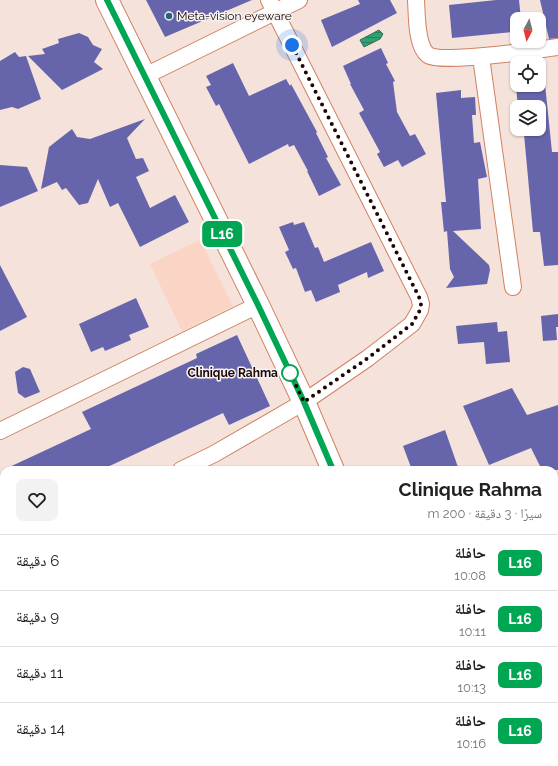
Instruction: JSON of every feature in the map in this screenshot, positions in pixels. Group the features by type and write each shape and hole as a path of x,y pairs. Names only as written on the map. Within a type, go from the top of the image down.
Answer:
{"street":[{"path":"107,0 258,305 304,402 331,466"},
{"path":"145,76 272,6 300,0"},
{"path":"416,0 419,39 422,48 428,55 435,59 481,56 558,47"},
{"path":"189,466 214,454 304,402 368,358 412,324 420,310 421,304 419,297 272,6"},
{"path":"481,56 512,287"},
{"path":"0,431 258,305"}],"shaded area":[{"path":"379,30 383,34 380,39 364,47 360,40"},
{"path":"200,240 233,306 182,331 150,264"}],"building":[{"path":"146,0 252,0 165,37"},
{"path":"358,0 390,0 397,13 332,47 321,20 360,4"},
{"path":"496,0 519,0 520,12 510,12 510,32 452,38 449,5"},
{"path":"540,0 558,0 558,38 549,39 546,26 546,12 543,12"},
{"path":"79,33 88,37 93,45 102,49 94,62 103,69 62,90 28,56 45,54 42,49 59,43 58,39"},
{"path":"381,48 388,63 386,64 395,81 393,82 397,112 410,136 415,134 426,154 402,167 398,160 384,167 377,154 380,152 359,113 364,110 350,84 343,66"},
{"path":"15,52 19,57 26,56 41,99 18,109 12,107 0,110 0,61"},
{"path":"233,63 249,96 286,79 290,86 291,84 317,132 316,133 328,157 326,158 341,185 319,196 294,145 289,147 288,144 249,164 219,104 216,106 206,87 211,85 206,76"},
{"path":"461,90 461,98 475,97 476,115 472,115 474,143 480,142 487,177 478,179 481,229 453,231 489,265 490,270 487,284 446,288 454,277 450,269 447,231 444,232 441,202 446,202 436,93"},
{"path":"516,92 546,92 552,152 558,152 558,265 544,266 540,232 533,232 524,136 546,136 546,100 517,100"},
{"path":"145,119 127,138 136,159 143,158 149,171 136,177 150,208 175,195 189,222 140,247 118,203 110,207 98,179 88,203 79,205 66,188 62,190 57,182 41,189 49,147 72,129 77,137 90,139"},
{"path":"0,165 27,167 38,191 0,207"},
{"path":"293,222 294,225 304,222 315,248 318,247 324,262 371,242 384,271 368,278 367,272 338,285 340,292 316,302 311,290 305,292 296,268 293,269 285,252 289,250 279,227"},
{"path":"0,265 27,317 0,331"},
{"path":"136,298 149,327 129,335 131,340 105,351 103,347 91,352 79,324"},
{"path":"558,314 558,327 556,327 557,340 543,341 541,316"},
{"path":"497,322 498,332 507,331 510,362 486,364 484,342 458,344 456,326"},
{"path":"237,335 270,406 229,425 223,413 110,466 12,466 91,429 82,412 197,358 196,354"},
{"path":"23,367 30,369 40,392 25,398 18,393 15,372"},
{"path":"512,388 527,415 558,405 558,466 540,466 531,448 489,465 463,406"},
{"path":"445,430 458,466 410,466 403,446"}],"bus line":[{"name":"L16","path":"107,0 258,305 304,402 331,466"}],"place":[{"name":"Meta-vision eyeware","path":"169,16"},
{"name":"Clinique Rahma","path":"290,373"}],"route":[{"path":"290,373 304,402 368,358 412,324 420,310 421,304 419,297 292,45"}]}
